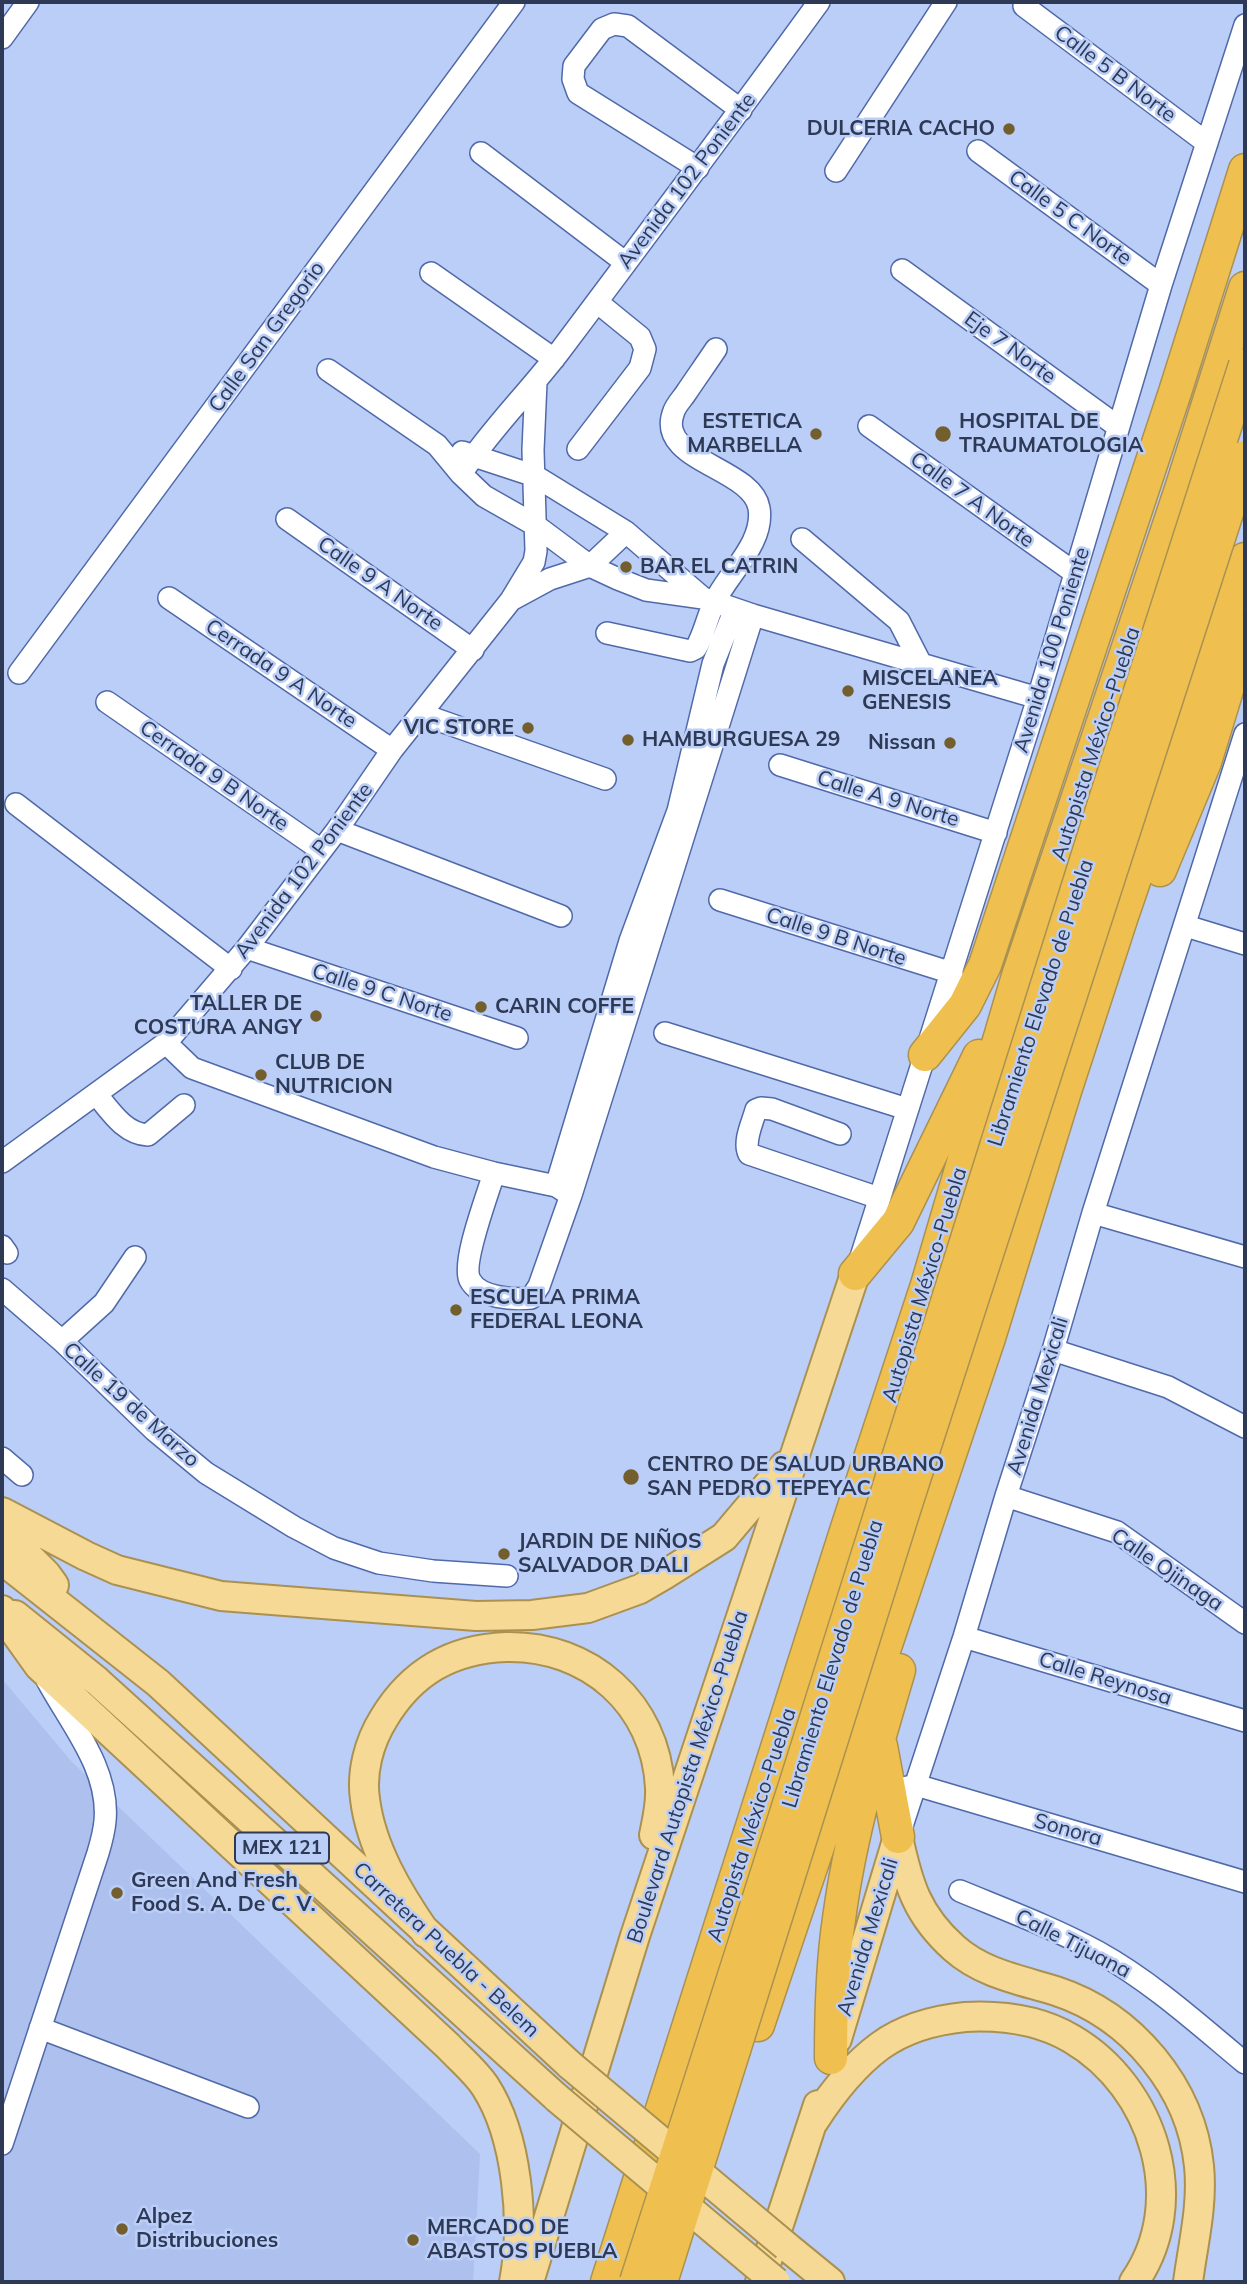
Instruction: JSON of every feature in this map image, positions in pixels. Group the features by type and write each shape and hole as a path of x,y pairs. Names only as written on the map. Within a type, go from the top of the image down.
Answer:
{"highway":[{"path":"925,1055 965,1005 993,944 1175,392 1245,170"},
{"name":"Autopista México-Puebla","path":"607,2282 927,1285 1018,976 1181,489 1245,288"},
{"name":"Libramiento Elevado de Puebla","path":"636,2282 1245,365"},
{"name":"Libramiento Elevado de Puebla","path":"661,2282 905,1507 1245,457"},
{"path":"673,2282 988,1341 1122,916 1245,559"},
{"path":"1025,1226 1052,1161 1084,1065 1173,835 1205,762 1245,631"},
{"path":"855,1274 898,1222 1018,976"},
{"path":"831,2058 834,1966 839,1920 858,1821 985,1378 988,1341"},
{"path":"880,1739 903,1788 898,1837"}],"main road":[{"name":"Boulevard Autopista México-Puebla","path":"529,2282 635,1936 855,1274"},
{"path":"2,1512 117,1570 220,1596 475,1616 532,1615 588,1608 640,1589 685,1563 724,1537 795,1454"},
{"path":"2,1530 46,1574 79,1622"},
{"name":"Carretera Puebla - Belem","path":"2,1560 158,1683 570,2065 830,2282"},
{"name":"Carretera Puebla - Belem","path":"2,1604 115,1698 557,2098 776,2282"},
{"path":"2,1610 39,1666 448,2046 484,2085 506,2137 516,2181 519,2230 514,2282"},
{"path":"426,1933 394,1881 372,1827 364,1785 368,1754 388,1711 409,1684 423,1673 465,1653 512,1647 566,1656 595,1671 607,1679 627,1700 646,1731 658,1768 659,1811 638,1909 635,1936"},
{"path":"898,1837 908,1882 916,1899 933,1925 956,1950 991,1971 1057,1991 1101,2012 1138,2041 1163,2072 1187,2117 1199,2167 1199,2203 1188,2282"},
{"name":"Avenida Mexicali","path":"831,2058 898,1837"},
{"path":"814,2121 845,2079 871,2054 895,2037 928,2023 953,2018 1001,2017 1040,2024 1071,2038 1099,2058 1124,2086 1144,2118 1155,2149 1162,2185 1159,2223 1147,2260 1134,2282"},
{"path":"760,2282 814,2121 831,2058"}],"street":[{"path":"2,38 28,2"},
{"name":"Calle San Gregorio","path":"19,673 514,2"},
{"name":"Avenida 102 Poniente","path":"461,474 517,401 554,359 819,2"},
{"path":"836,171 946,2"},
{"name":"Calle 5 B Norte","path":"1024,6 1207,143"},
{"path":"698,168 578,93 573,79 574,66 602,29 614,23 628,26 741,110"},
{"name":"Avenida 100 Poniente","path":"855,1274 952,974 1038,698 1117,426 1245,26"},
{"name":"Calle 5 C Norte","path":"978,151 1161,285"},
{"path":"481,153 626,263"},
{"name":"Eje 7 Norte","path":"902,270 1117,426"},
{"path":"431,273 554,359"},
{"path":"578,449 640,368 645,349 640,337 597,302"},
{"path":"607,633 690,651 696,648 701,640 708,600 754,539 759,507 752,492 731,476 692,456 677,441 672,431 673,412 716,349"},
{"path":"328,370 436,445 484,496 535,525 590,566 646,590 708,600 1038,698"},
{"name":"Avenida 102 Poniente","path":"2,1162 166,1043 232,969 337,830 392,750 511,600 534,562 536,551 533,450 536,382"},
{"name":"Calle 7 A Norte","path":"869,426 1075,573"},
{"path":"436,445 535,476 626,532 708,600"},
{"name":"Calle 9 A Norte","path":"287,519 473,650"},
{"path":"511,600 550,579 590,566 626,532"},
{"path":"802,539 899,621 920,662"},
{"name":"Cerrada 9 A Norte","path":"169,598 392,750"},
{"path":"494,1173 467,1267 469,1280 478,1290 500,1297 531,1298 539,1286 563,1191 744,612"},
{"name":"Cerrada 9 B Norte","path":"107,702 321,850"},
{"path":"421,714 605,779"},
{"name":"Avenida Mexicali","path":"903,1788 964,1637 1006,1496 1054,1350 1093,1213 1245,734"},
{"name":"Calle A 9 Norte","path":"780,765 996,833"},
{"path":"16,804 232,969"},
{"path":"337,830 561,916"},
{"name":"Calle 9 B Norte","path":"720,900 952,974"},
{"path":"1186,926 1245,944"},
{"name":"Calle 9 C Norte","path":"247,948 517,1038"},
{"path":"665,1033 907,1109"},
{"path":"166,1043 192,1068 434,1157 563,1191"},
{"path":"97,1095 124,1126 137,1135 148,1135 184,1105"},
{"path":"840,1134 761,1108 756,1110 746,1145 750,1154 879,1198"},
{"path":"1093,1213 1245,1258"},
{"path":"62,1341 104,1303 135,1257"},
{"name":"Calle 19 de Marzo","path":"2,1289 62,1341 154,1430 206,1472 273,1514 334,1548 379,1563 433,1571 507,1576"},
{"path":"1054,1350 1168,1387 1245,1427"},
{"path":"2,1458 22,1475"},
{"name":"Calle Ojinaga","path":"1006,1496 1117,1532 1245,1623"},
{"name":"Calle Reynosa","path":"964,1637 1245,1721"},
{"path":"2,2144 98,1853 106,1818 97,1772 83,1742 39,1666"},
{"name":"Sonora","path":"903,1788 1245,1882"},
{"name":"Calle Tijuana","path":"960,1891 1098,1952 1156,1988 1245,2063"},
{"path":"40,2028 248,2107"}],"shaded area":[{"path":"2,1679 72,1762 480,2154 473,2282 2,2282"}],"place":[{"name":"DULCERIA CACHO","path":"1009,129"},
{"name":"ESTETICA MARBELLA","path":"816,434"},
{"name":"HOSPITAL DE TRAUMATOLOGIA","path":"943,434"},
{"name":"BAR EL CATRIN","path":"626,567"},
{"name":"MISCELANEA GENESIS","path":"848,691"},
{"name":"VIC STORE","path":"528,728"},
{"name":"HAMBURGUESA 29","path":"628,740"},
{"name":"Nissan","path":"950,743"},
{"name":"CARIN COFFE","path":"481,1007"},
{"name":"TALLER DE COSTURA ANGY","path":"316,1016"},
{"name":"CLUB DE NUTRICION","path":"261,1075"},
{"name":"ESCUELA PRIMA FEDERAL LEONA","path":"456,1310"},
{"name":"CENTRO DE SALUD URBANO SAN PEDRO TEPEYAC","path":"631,1477"},
{"name":"JARDIN DE NIÑOS SALVADOR DALI","path":"504,1554"},
{"name":"Green And Fresh Food S. A. De C. V.","path":"117,1893"},
{"name":"Alpez Distribuciones","path":"122,2229"},
{"name":"MERCADO DE ABASTOS PUEBLA","path":"413,2240"}]}
